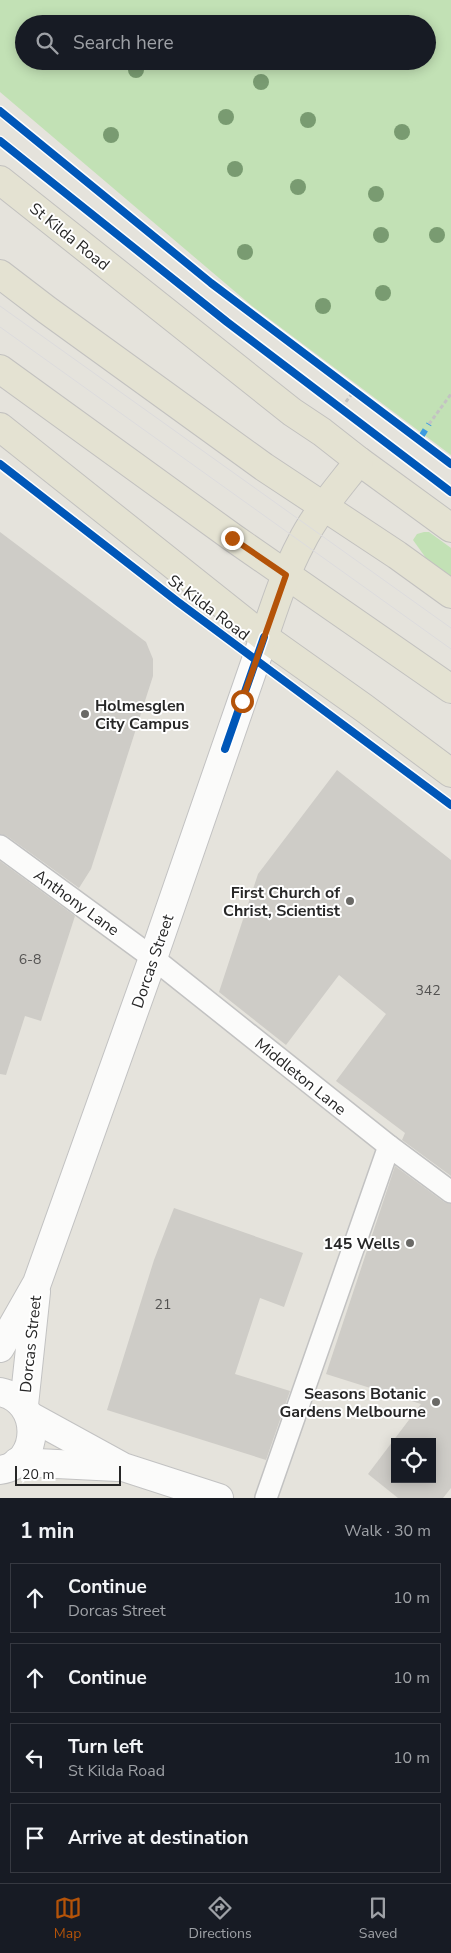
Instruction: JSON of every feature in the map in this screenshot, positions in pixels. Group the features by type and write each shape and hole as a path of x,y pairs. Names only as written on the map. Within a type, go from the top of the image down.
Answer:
{"main road":[{"name":"St Kilda Road","path":"0,180 292,412 322,432 451,528"},
{"path":"0,274 264,467 397,555 451,594"},
{"path":"0,369 286,575 451,689"},
{"name":"St Kilda Road","path":"0,427 264,637 451,773"},
{"path":"264,637 286,575 301,542 324,507 359,461"}],"street":[{"name":"Dorcas Street","path":"0,1348 37,1283 153,958 264,637"},
{"name":"Dorcas Street","path":"9,1466 26,1453 32,1441 32,1428 27,1410 37,1283"},
{"path":"0,1392 15,1398 27,1410 123,1467 219,1498"},
{"path":"9,1466 123,1467"}],"lane":[{"name":"Anthony Lane","path":"0,846 153,958"},
{"name":"Middleton Lane","path":"153,958 389,1146 451,1192"},
{"path":"266,1498 389,1146"}],"path":[{"path":"347,385 362,396"},
{"path":"429,424 451,394"},
{"path":"334,403 348,414"}],"green space":[{"path":"0,0 451,0 451,455 252,306 0,92"},
{"path":"429,532 451,548 451,579 431,565 413,540 417,534"}],"building":[{"name":"Holmesglen City Campus","path":"0,532 146,642 153,659 153,676 91,869 79,888 7,836 0,834"},
{"name":"First Church of Christ, Scientist","path":"337,770 451,860 451,1176 402,1140 405,1133 336,1081 386,1014 339,975 286,1045 219,992 258,874"},
{"path":"0,861 75,916 41,1021 25,1016 6,1075 0,1074"},
{"name":"145 Wells","path":"395,1166 444,1202 451,1204 451,1488 443,1498 398,1498 368,1474 391,1444 391,1483 436,1483 436,1438 395,1438 421,1404 326,1374"},
{"path":"174,1208 303,1253 284,1307 260,1298 235,1374 290,1391 266,1460 107,1410 154,1260"}],"tram line":[{"path":"0,306 451,628"},
{"path":"0,327 451,649"}],"marked path":[{"path":"419,440 429,424"}],"cycle path":[{"path":"0,111 211,283 451,464"},
{"path":"0,141 227,322 451,492"},
{"path":"0,464 178,602 451,805"},
{"path":"225,749 264,637"}],"place":[{"name":"Holmesglen City Campus","path":"85,714"},
{"name":"First Church of Christ, Scientist","path":"350,901"},
{"name":"145 Wells","path":"410,1243"},
{"name":"Seasons Botanic Gardens Melbourne","path":"436,1402"}],"route":[{"path":"232,538 286,575 242,701"}]}
